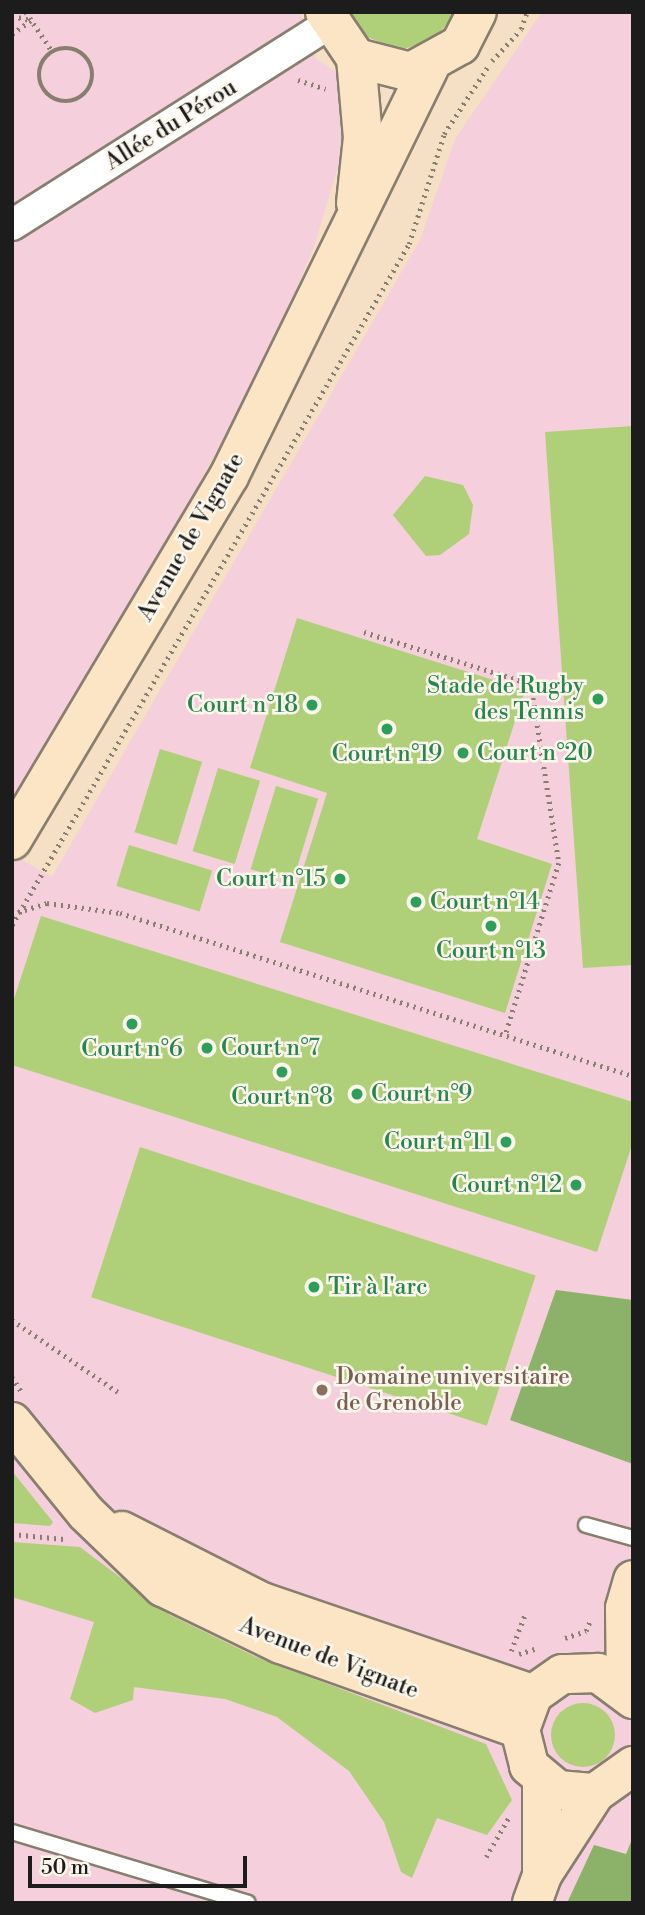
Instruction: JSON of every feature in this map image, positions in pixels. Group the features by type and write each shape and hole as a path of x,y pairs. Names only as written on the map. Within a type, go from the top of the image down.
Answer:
{"street":[{"path":"327,18 356,58 391,72 429,67 478,18"},
{"name":"Allée du Pérou","path":"12,225 327,18"},
{"name":"Avenue de Vignate","path":"354,226 363,138 356,58"},
{"name":"Avenue de Vignate","path":"13,838 229,476 354,226 429,67"},
{"name":"Avenue de Vignate","path":"19,1410 79,1526 163,1587 281,1644 520,1729"},
{"name":"Avenue de Vignate","path":"79,1526 262,1602 539,1689"},
{"path":"581,1671 630,1695 629,1594"},
{"path":"537,1889 533,1796 520,1729 539,1689 581,1671 629,1594"},
{"path":"537,1889 595,1793 633,1766"},
{"path":"533,1796 595,1793"}],"lane":[{"path":"586,1525 633,1538"},
{"path":"12,1832 248,1903"}],"path":[{"path":"26,12 52,51"},
{"path":"12,16 31,20"},
{"path":"12,34 31,20"},
{"path":"71,48 88,57 94,74 81,99 63,103 42,88 38,72 52,51 71,48"},
{"path":"364,632 531,684 559,863 505,1036"},
{"path":"12,925 18,912 47,903 120,913 633,1076"},
{"path":"12,1320 118,1392"},
{"path":"12,1377 19,1410"},
{"path":"12,1534 79,1526"},
{"path":"525,1614 508,1658 539,1689"},
{"path":"486,1857 503,1819 533,1796"}],"shaded area":[{"path":"12,12 300,12 316,59 344,77 344,146 315,244 271,349 142,591 12,811"},
{"name":"Domaine universitaire de Grenoble","path":"542,12 633,12 633,1903 12,1903 12,854 52,877 420,240 455,139"}],"green space":[{"path":"351,12 455,12 435,40 400,50 367,37"},
{"name":"Stade de Rugby des Tennis","path":"633,426 633,965 583,968 545,432"},
{"path":"425,476 463,485 473,505 469,534 440,555 426,556 393,515"},
{"path":"297,618 525,690 477,839 552,864 505,1013 280,942 327,793 250,768"},
{"path":"160,749 202,762 177,845 135,832"},
{"path":"218,768 260,781 235,864 193,851"},
{"path":"276,786 318,799 293,882 251,869"},
{"path":"129,845 212,870 200,912 116,886"},
{"path":"41,916 633,1102 633,1142 597,1252 12,1065 12,1005"},
{"name":"Tir à l'arc","path":"140,1147 536,1276 487,1426 91,1297"},
{"path":"556,1290 633,1300 633,1464 510,1420"},
{"path":"12,1471 53,1522 50,1526 12,1523"},
{"path":"12,1542 80,1547 170,1615 254,1656 486,1744 512,1800 487,1835 437,1818 412,1878 401,1872 384,1822 349,1771 277,1717 225,1699 134,1687 133,1700 95,1713 70,1699 94,1622 12,1597"},
{"path":"577,1703 589,1703 606,1712 613,1723 613,1747 606,1758 589,1767 577,1767 565,1762 556,1753 551,1741 551,1729 556,1717 565,1708"},
{"path":"633,1837 633,1903 567,1903 594,1845 626,1854"}],"place":[{"name":"Stade de Rugby des Tennis","path":"598,699"},
{"name":"Court n°18","path":"312,705"},
{"name":"Court n°19","path":"387,729"},
{"name":"Court n°20","path":"463,753"},
{"name":"Court n°15","path":"340,879"},
{"name":"Court n°14","path":"416,902"},
{"name":"Court n°13","path":"491,926"},
{"name":"Court n°6","path":"132,1024"},
{"name":"Court n°7","path":"207,1048"},
{"name":"Court n°8","path":"282,1072"},
{"name":"Court n°9","path":"357,1094"},
{"name":"Court n°11","path":"506,1142"},
{"name":"Court n°12","path":"576,1185"},
{"name":"Tir à l'arc","path":"314,1287"},
{"name":"Domaine universitaire de Grenoble","path":"322,1390"}]}
